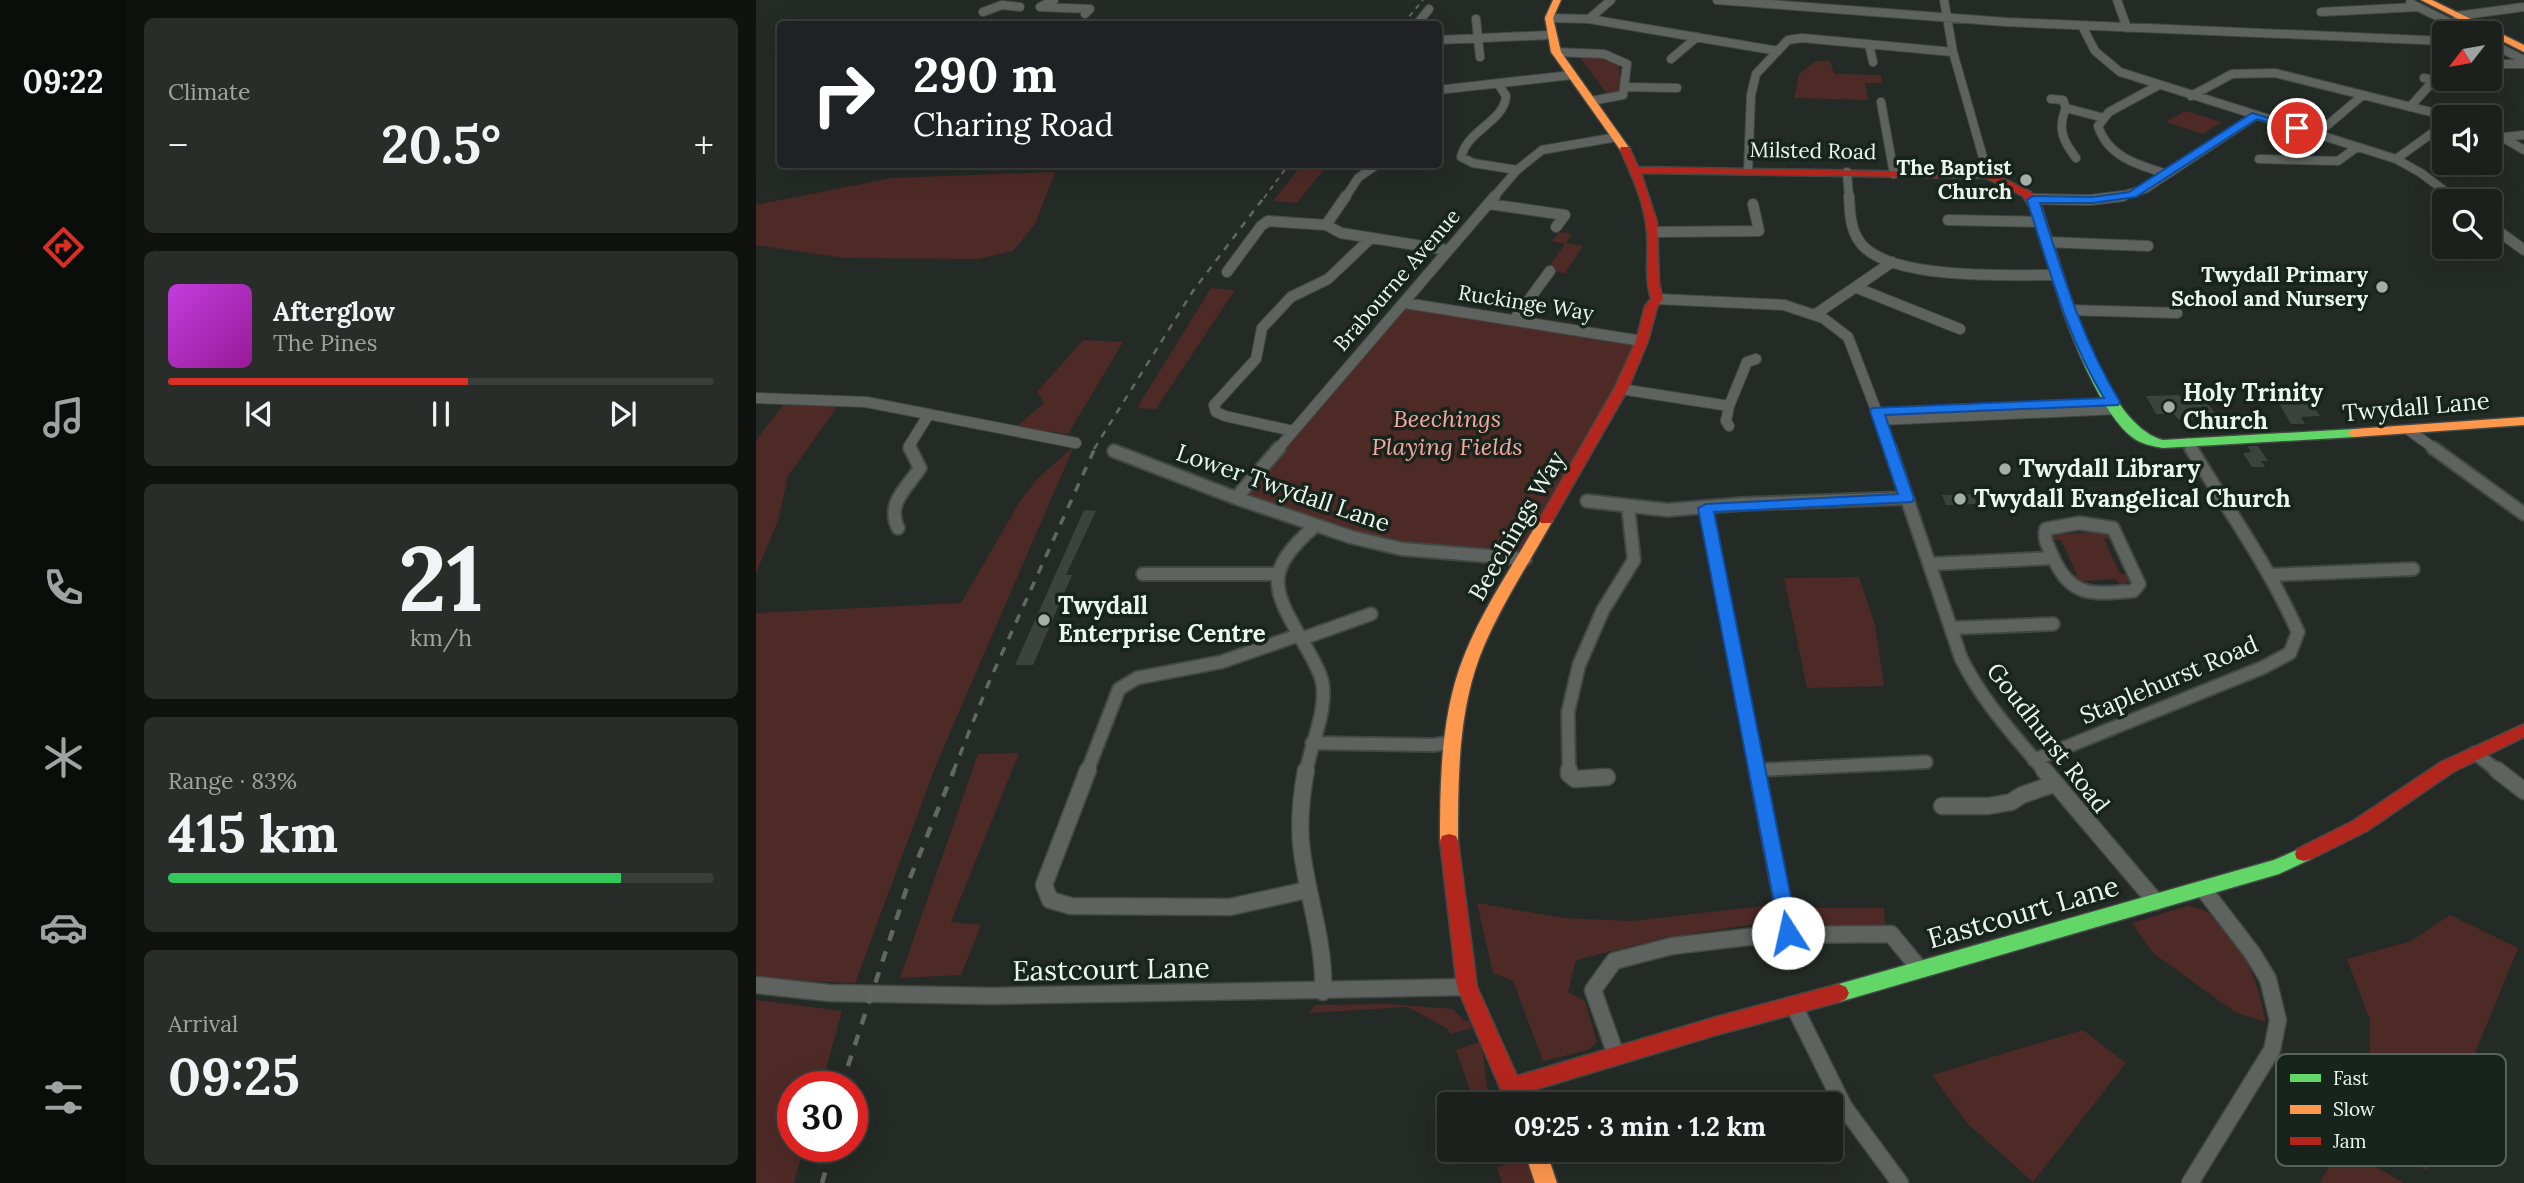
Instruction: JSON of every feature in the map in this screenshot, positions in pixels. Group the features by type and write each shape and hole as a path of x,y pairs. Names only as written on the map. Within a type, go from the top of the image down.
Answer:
{"street":[{"path":"1040,7 1054,0"},
{"path":"1550,27 1557,0"},
{"path":"1589,19 1611,0"},
{"path":"1717,0 2082,26 2432,40"},
{"path":"1878,415 2115,406 2092,367 2068,310 2033,200 2027,194 1988,175 1952,52 1944,0"},
{"path":"2117,0 2127,28"},
{"path":"2404,0 2457,16 2524,49"},
{"path":"2321,12 2421,4 2450,21"},
{"path":"982,12 1002,5 1090,9 1085,14"},
{"path":"1012,14 1020,7"},
{"path":"2457,16 2524,7"},
{"path":"1419,21 1429,9"},
{"path":"2334,10 2343,16"},
{"path":"1476,19 1480,57"},
{"path":"1442,40 1478,38 1589,19 1778,51"},
{"path":"2082,26 2091,50 2104,63 2127,75 2396,159 2443,189"},
{"name":"Beechings Way","path":"1514,1092 1467,987 1465,948 1449,845 1448,798 1454,742 1466,676 1479,638 1620,389 1642,341 1651,306 1657,299 1652,287 1653,232 1636,170 1617,137 1556,51 1550,27"},
{"path":"1671,60 1697,37"},
{"path":"1748,170 1751,94 1756,74 1788,40 1798,38 1952,52"},
{"path":"1869,44 1872,62"},
{"path":"1556,51 1573,50 1624,60 1627,64 1623,94 1591,101"},
{"path":"2502,50 2524,62"},
{"path":"2502,63 2524,62"},
{"path":"2191,96 2220,78 2250,72 2288,75 2432,112"},
{"path":"1442,90 1572,75"},
{"path":"2424,78 2432,80"},
{"path":"2410,107 2432,82"},
{"path":"1499,85 1506,102 1501,110 1472,134 1461,157 1473,163 1517,170"},
{"path":"2157,86 2104,118 2098,127 2099,136 2107,146 2127,160 2167,174"},
{"path":"1626,87 1678,88"},
{"path":"2317,134 2363,95"},
{"path":"2051,99 2063,100 2066,108 2060,121 2060,135 2076,158"},
{"path":"1881,102 1894,174"},
{"path":"2066,108 2104,118"},
{"path":"2033,200 2093,200 2120,197 2145,189 2255,116"},
{"path":"2396,159 2432,133"},
{"path":"2505,137 2524,135"},
{"path":"2502,136 2524,150"},
{"name":"Brabourne Avenue","path":"1236,498 1517,170 1542,150 1617,137"},
{"path":"2259,159 2338,161 2357,146"},
{"path":"1326,225 1358,178 1372,168"},
{"name":"Milsted Road","path":"1636,170 1988,175"},
{"path":"1847,172 1853,232 1868,249 1892,262 1933,271 2056,275"},
{"path":"1489,204 1567,212 1556,227"},
{"path":"1754,204 1762,242"},
{"path":"1948,219 2040,222"},
{"path":"1227,272 1261,226 1268,221 1326,225 1342,233 1370,239 1447,250"},
{"path":"1653,232 1759,231"},
{"path":"2502,234 2524,250"},
{"path":"1293,431 1225,416 1216,412 1214,405 1256,359 1262,328 1276,312 1291,297 1341,270 1370,239"},
{"path":"2046,242 2148,247"},
{"path":"1815,314 1892,262"},
{"path":"1514,320 1550,271"},
{"path":"1857,288 1960,328"},
{"name":"Goudhurst Road","path":"1657,299 1777,304 1815,314 1834,324 1850,340 1961,657 1974,684 2034,761 2156,902"},
{"name":"Ruckinge Way","path":"1405,303 1642,341"},
{"path":"2068,310 2177,313"},
{"path":"1729,426 1726,421 1729,405 1747,362 1756,359"},
{"path":"1620,389 1729,405"},
{"path":"756,398 866,402 1076,443"},
{"name":"Twydall Lane","path":"2115,406 2134,433 2163,444 2410,431 2524,421"},
{"path":"898,528 892,519 891,509 920,468 909,446 929,414"},
{"path":"2410,431 2524,514"},
{"name":"Staplehurst Road","path":"2034,761 2264,667 2290,653 2298,632 2270,575 2188,443"},
{"name":"Lower Twydall Lane","path":"1114,451 1315,526 1402,549 1525,559"},
{"path":"1587,501 1667,510 1907,498"},
{"path":"1607,777 1575,779 1569,774 1569,705 1577,670 1596,624 1611,592 1634,560 1628,506"},
{"path":"1706,508 1788,933"},
{"path":"2055,525 2102,525 2113,528 2139,583 2133,591 2087,594 2068,586 2053,558 2044,535 2046,529 2055,525"},
{"path":"1315,526 1291,545 1279,563 1276,574 1283,604 1320,673 1323,688 1305,775 1300,817 1307,890 1325,955 1323,992"},
{"path":"1929,564 2053,558"},
{"path":"2270,575 2413,569"},
{"path":"1143,574 1276,574"},
{"path":"1307,890 1230,907 1071,906 1053,902 1046,894 1044,885 1120,688 1139,677 1217,663 1371,614"},
{"path":"1953,628 2053,624"},
{"name":"Eastcourt Lane","path":"1512,1087 1716,1026 2204,890 2280,866 2330,843 2389,808 2440,771 2524,730"},
{"path":"1312,743 1433,745 1454,742"},
{"path":"2475,753 2524,791"},
{"path":"1757,770 1926,762"},
{"path":"1942,806 1989,806 2011,802 2054,784"},
{"path":"2190,1183 2272,1050 2278,1020 2268,979 2204,890"},
{"path":"1616,1055 1593,990 1611,963 1661,948 1714,938 1788,933 1891,934 1919,968"},
{"name":"Eastcourt Lane","path":"756,985 829,993 909,992 992,996 1323,992 1467,987"},
{"path":"1794,1006 1844,1107 1900,1183"},
{"path":"1539,1162 1546,1183"}],"green space":[{"path":"1576,52 1612,60 1622,66 1619,66 1620,77 1623,79 1621,91 1608,95"},
{"path":"1816,61 1830,61 1834,74 1881,75 1882,83 1865,83 1868,100 1794,98 1799,74"},
{"path":"2185,111 2222,122 2203,134 2166,122"},
{"path":"1300,168 1325,168 1297,203 1273,201"},
{"path":"1055,172 1035,224 1013,251 977,259 844,258 756,245 756,205 892,178"},
{"path":"1559,232 1572,234 1566,243 1583,246 1565,273 1546,271 1565,244 1552,241"},
{"path":"1211,288 1235,290 1156,409 1137,408"},
{"name":"Beechings Playing Fields","path":"1405,303 1642,341 1525,559 1402,549 1236,498"},
{"path":"1083,340 1123,342 1068,434 1016,427 1044,403 1037,392"},
{"path":"785,403 839,404 788,476 778,521 756,573 756,440"},
{"path":"1074,446 936,765 855,983 756,979 756,613 961,603 1019,503 1036,480"},
{"path":"2093,527 2107,532 2113,538 2104,539 2120,574 2131,574 2131,580 2120,585 2116,579 2082,581 2085,587 2067,577 2077,575 2061,540 2051,540 2052,532 2062,529 2065,534 2095,532"},
{"path":"1859,577 1875,625 1884,686 1807,688 1784,578"},
{"path":"1019,753 951,922 981,925 961,975 900,978 978,754"},
{"path":"1477,903 1564,918 1632,921 1772,905 1772,918 1762,923 1664,938 1576,960 1568,992 1585,1001 1597,1042 1588,1050 1543,1061 1513,981 1493,973"},
{"path":"2187,906 2203,910 2218,920 2241,950 2257,988 2265,1022 2235,1012 2153,953 2132,923"},
{"path":"1798,908 1884,908 1885,930 1796,926"},
{"path":"2450,915 2518,948 2475,1054 2370,1054 2370,1020 2347,959 2411,941"},
{"path":"756,1000 842,1011 825,1071 777,1071 777,1162 800,1162 794,1183 756,1183"},
{"path":"1389,1004 1453,1009 1464,1021 1469,1020 1472,1028 1450,1034 1448,1029 1408,1007 1309,1013 1315,1005"},
{"path":"2083,1030 2126,1063 2033,1182 1968,1124 1932,1075"},
{"path":"1479,1042 1488,1092 1471,1092 1456,1050"},
{"path":"1526,1162 1537,1183 1502,1183 1497,1167"},
{"path":"2330,1166 2374,1166 2404,1183 2322,1183 2320,1182"}],"building":[{"path":"2281,385 2297,385 2320,416 2301,417 2305,424 2291,424 2273,393 2286,392"},
{"path":"2200,394 2216,414 2257,412 2266,430 2214,430 2208,420 2178,419 2174,414 2156,414 2146,396 2181,397"},
{"path":"2248,446 2258,446 2268,461 2261,461 2265,467 2252,467 2243,453 2251,452"},
{"name":"Twydall Evangelical Church","path":"1973,494 1977,504 1946,505 1942,495"},
{"name":"Twydall Enterprise Centre","path":"1084,510 1096,511 1066,575 1072,575 1033,665 1015,665"}],"railway":[{"path":"1406,21 1423,0"},
{"path":"1264,198 1286,168"},
{"path":"1094,449 1193,291 1265,196"},
{"path":"953,772 989,682 1095,448"},
{"path":"846,1071 910,878 954,770"},
{"path":"822,1183 828,1162"}],"traffic: fast":[{"path":"2064,296 2100,382 2130,427 2145,438 2163,444 2354,433"},
{"path":"1839,993 2279,866 2304,854"}],"traffic: slow":[{"path":"1557,0 1549,18 1556,52 1625,149"},
{"path":"2425,0 2524,49"},
{"path":"2354,433 2524,421"},
{"path":"1449,841 1454,737 1471,659 1495,607 1546,520"},
{"path":"1539,1162 1546,1183"}],"traffic: jam":[{"path":"1546,520 1621,389 1642,341 1651,306 1657,299 1652,275 1653,233 1649,211 1625,149"},
{"path":"1636,170 1988,175 2027,194 2036,208 2064,296"},
{"path":"2304,854 2360,826 2447,767 2524,730"},
{"path":"1449,841 1467,987 1513,1092"},
{"path":"1512,1087 1716,1026 1839,993"}],"place":[{"name":"The Baptist Church","path":"2026,180"},
{"name":"Twydall Primary School and Nursery","path":"2382,287"},
{"name":"Holy Trinity Church","path":"2169,407"},
{"name":"Twydall Library","path":"2005,469"},
{"name":"Twydall Evangelical Church","path":"1960,499"},
{"name":"Twydall Enterprise Centre","path":"1044,620"}],"route":[{"path":"1788,933 1706,508 1742,504 1907,498 1877,411 2113,402 2092,367 2068,310 2033,200 2093,200 2133,194 2145,189 2255,116 2297,128"}]}
